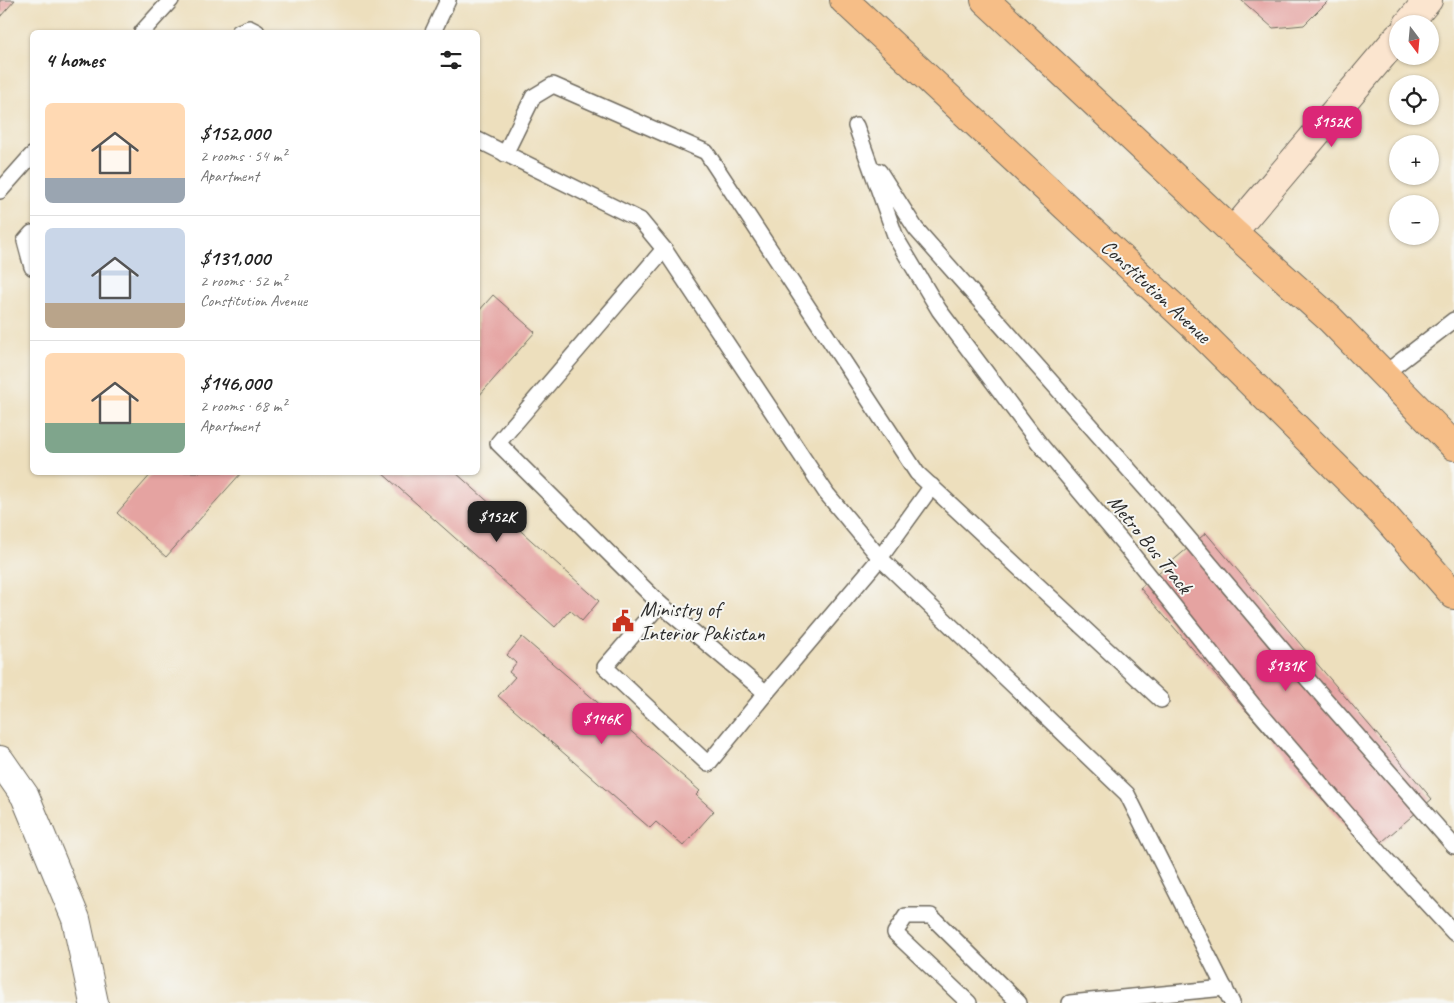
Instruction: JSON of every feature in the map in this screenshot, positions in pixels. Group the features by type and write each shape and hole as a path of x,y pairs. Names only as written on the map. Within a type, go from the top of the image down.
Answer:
{"main road":[{"name":"Constitution Avenue","path":"844,0 1195,327 1381,512 1454,595"},
{"path":"985,0 1233,232 1330,319 1454,446"}],"street":[{"path":"1416,15 1428,0"},
{"path":"1233,232 1389,48"},
{"path":"0,760 25,796 76,919 94,1003"}],"lane":[{"path":"144,30 171,0"},
{"path":"434,30 448,0"},
{"path":"505,154 533,97 553,86 706,152 917,473 1162,700"},
{"name":"Metro Bus Track","path":"856,126 896,238 939,310 1039,443 1124,544 1253,705 1383,856 1454,933"},
{"path":"480,141 640,220 664,249 827,494 880,558 1127,794 1232,1003"},
{"name":"Metro Bus Track","path":"864,148 916,229 1156,500 1297,667 1454,846"},
{"path":"0,191 30,157"},
{"path":"30,235 25,241 30,260"},
{"path":"664,249 498,443 660,604 766,693"},
{"path":"1384,374 1454,320"},
{"path":"660,604 604,667 708,764 880,558 932,486"},
{"path":"969,1003 895,933 906,916 931,916 1019,1003"},
{"path":"1070,1003 1225,988"}],"building":[{"path":"0,0 15,0 0,17"},
{"path":"1241,0 1329,0 1304,25 1273,28"},
{"path":"493,295 535,332 480,395 480,310"},
{"path":"150,475 239,475 166,557 117,513"},
{"path":"384,475 458,475 599,601 582,621 570,610 555,627"},
{"path":"1206,533 1432,799 1369,853 1140,588"},
{"path":"522,637 700,791 696,795 714,811 683,846 656,822 650,828 498,696 515,677 509,672 516,663 507,655"}],"place":[{"name":"Ministry of Interior Pakistan","path":"623,621"}]}
